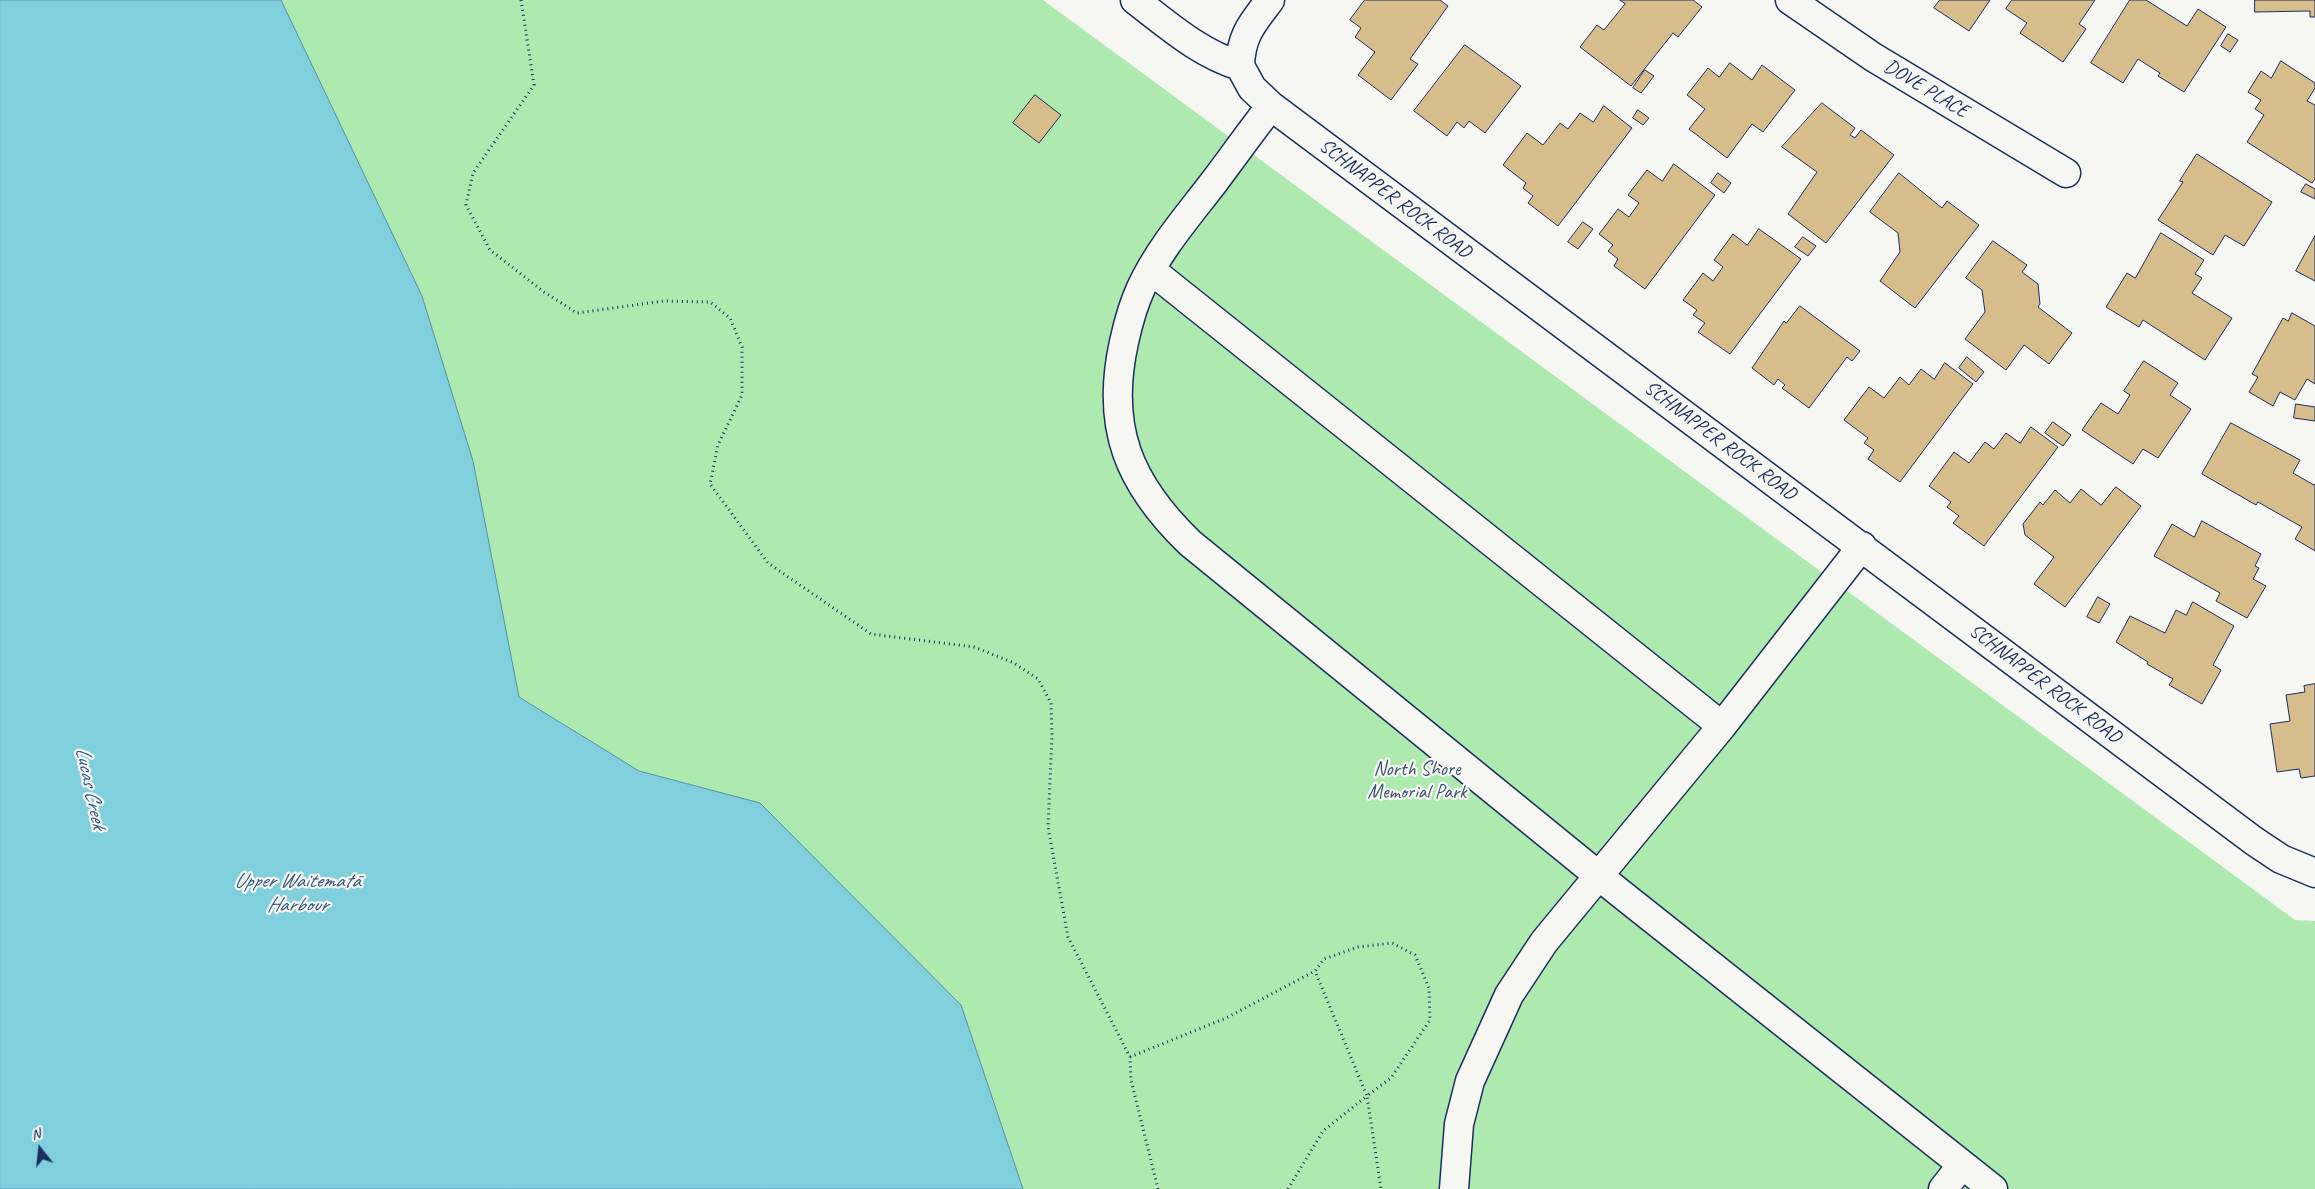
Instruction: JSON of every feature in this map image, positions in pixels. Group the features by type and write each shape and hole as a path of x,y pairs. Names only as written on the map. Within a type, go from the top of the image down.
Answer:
{"street":[{"path":"1135,0 1192,45 1210,55 1240,66 1243,40 1250,25 1270,0"},
{"name":"DOVE PLACE","path":"1790,0 1873,57 2066,174"},
{"name":"SCHNAPPER ROCK ROAD","path":"1240,66 1252,88 1271,106 2254,840 2281,859 2315,873"},
{"path":"1271,106 1166,244 1151,270 1132,311 1121,356 1117,383 1119,428 1125,448 1141,484 1155,506 1190,543 1598,875 1993,1189"},
{"path":"1151,270 1722,726"},
{"path":"1454,1189 1459,1124 1470,1081 1508,995 1544,942 1722,726 1862,546"},
{"path":"1943,1189 1962,1165"}],"path":[{"path":"521,0 534,85 473,173 466,205 490,250 544,292 577,313 664,301 710,302 730,318 742,347 742,395 718,445 710,484 768,563 871,634 974,647 1014,663 1038,679 1051,703 1052,735 1048,827 1068,937 1130,1057 1131,1080 1158,1189"},
{"path":"1130,1057 1226,1018 1315,971 1324,959 1358,947 1392,943 1415,955 1429,988 1430,1020 1391,1078 1323,1131 1288,1189"},
{"path":"1315,971 1366,1096 1381,1189"}],"green space":[{"name":"North Shore Memorial Park","path":"0,0 1043,0 2295,920 2315,921 2315,1189 0,1189"}],"water":[{"name":"Upper Waitematā Harbour","path":"0,0 281,0 422,296 473,461 519,697 639,771 760,803 961,1005 1023,1189 0,1189"}],"building":[{"path":"1365,0 1440,0 1448,6 1410,59 1418,64 1391,100 1358,75 1375,52 1355,37 1361,28 1350,20"},
{"path":"1620,0 1693,0 1702,7 1678,37 1673,33 1631,86 1580,47 1597,25 1604,30 1625,4"},
{"path":"1940,0 1990,0 1969,31 1934,8"},
{"path":"2012,0 2095,0 2079,24 2086,29 2063,62 2020,33 2027,23 2006,9"},
{"path":"2130,0 2146,0 2187,26 2198,9 2226,27 2184,92 2158,76 2160,73 2138,59 2123,83 2091,63"},
{"path":"2255,0 2315,0 2315,17 2310,17 2310,11 2255,12"},
{"path":"2228,34 2238,40 2230,52 2221,46"},
{"path":"1465,45 1521,86 1485,133 1469,121 1464,128 1457,122 1447,136 1414,111"},
{"path":"2281,61 2315,83 2315,88 2307,101 2315,105 2315,179 2312,183 2247,142 2264,115 2255,109 2261,100 2248,92 2261,71 2271,78"},
{"path":"1730,63 1752,80 1762,65 1795,90 1763,132 1752,124 1727,158 1689,129 1705,109 1687,95 1708,68 1719,77"},
{"path":"1645,70 1654,76 1641,93 1633,88"},
{"path":"1035,95 1061,115 1039,143 1013,123"},
{"path":"1822,103 1855,128 1850,135 1855,138 1861,130 1894,155 1826,243 1788,214 1817,172 1782,147"},
{"path":"1604,106 1632,128 1558,226 1528,203 1533,196 1523,188 1526,183 1503,165 1527,133 1543,145 1560,123 1568,129 1580,113 1593,122"},
{"path":"1638,110 1649,118 1643,125 1633,118"},
{"path":"2197,154 2272,202 2244,246 2225,235 2213,255 2158,220 2183,182 2180,181"},
{"path":"1674,164 1715,195 1645,289 1614,266 1618,259 1608,251 1613,245 1599,234 1618,209 1629,217 1639,203 1628,195 1647,170 1662,181"},
{"path":"1718,173 1731,183 1724,193 1711,183"},
{"path":"1899,173 1942,208 1947,201 1979,225 1915,308 1880,281 1900,252 1898,233 1870,212"},
{"path":"2306,184 2315,189 2315,199 2301,192"},
{"path":"1583,222 1593,229 1578,249 1568,242"},
{"path":"1759,229 1801,259 1730,354 1698,332 1705,323 1693,315 1697,310 1683,300 1703,273 1713,281 1723,267 1714,260 1733,234 1747,245"},
{"path":"2161,233 2204,260 2195,274 2202,278 2192,293 2232,318 2205,360 2143,320 2139,327 2106,307 2127,273 2135,278"},
{"path":"2315,236 2315,281 2296,271"},
{"path":"1803,237 1816,246 1808,256 1795,247"},
{"path":"1993,241 2027,265 2022,272 2038,284 2040,304 2038,307 2072,333 2049,364 2024,345 2006,370 1965,339 1985,312 1982,290 1966,278"},
{"path":"1800,306 1860,351 1852,361 1847,357 1809,408 1782,388 1785,385 1778,379 1774,385 1752,368 1784,321 1786,323"},
{"path":"2292,313 2315,326 2315,384 2307,379 2295,400 2280,392 2273,406 2249,392 2258,377 2252,374 2283,318 2288,321"},
{"path":"1967,357 1984,372 1976,382 1959,368"},
{"path":"2144,361 2178,383 2170,395 2191,409 2158,458 2143,449 2133,464 2082,430 2101,403 2118,414 2130,395 2124,391"},
{"path":"1945,363 1973,384 1900,482 1868,459 1874,450 1864,443 1868,438 1844,420 1869,387 1884,398 1900,377 1909,385 1921,369 1934,379"},
{"path":"2296,404 2315,407 2315,421 2294,418"},
{"path":"2053,422 2071,435 2063,446 2045,433"},
{"path":"2231,423 2300,460 2293,473 2315,484 2315,551 2295,539 2302,527 2258,502 2256,505 2202,474"},
{"path":"2031,427 2058,447 1984,546 1953,523 1959,516 1947,507 1951,502 1929,486 1954,452 1969,463 1985,442 1994,449 2006,433 2020,443"},
{"path":"2116,487 2141,506 2065,607 2034,584 2054,557 2025,535 2023,524 2040,502 2043,505 2055,490 2070,503 2081,489 2101,505"},
{"path":"2202,521 2261,554 2255,566 2259,568 2253,579 2266,586 2247,618 2216,601 2220,593 2154,556 2172,524 2194,537"},
{"path":"2098,597 2110,604 2099,623 2087,617"},
{"path":"2193,602 2234,626 2213,665 2221,670 2202,704 2169,685 2173,679 2147,664 2148,662 2116,642 2130,616 2165,633 2176,610 2186,615"},
{"path":"2315,684 2315,776 2301,778 2299,769 2277,772 2270,724 2290,721 2286,695 2305,692 2304,686"}],"water label":[{"name":"Lucas Creek","path":"90,788"}]}
